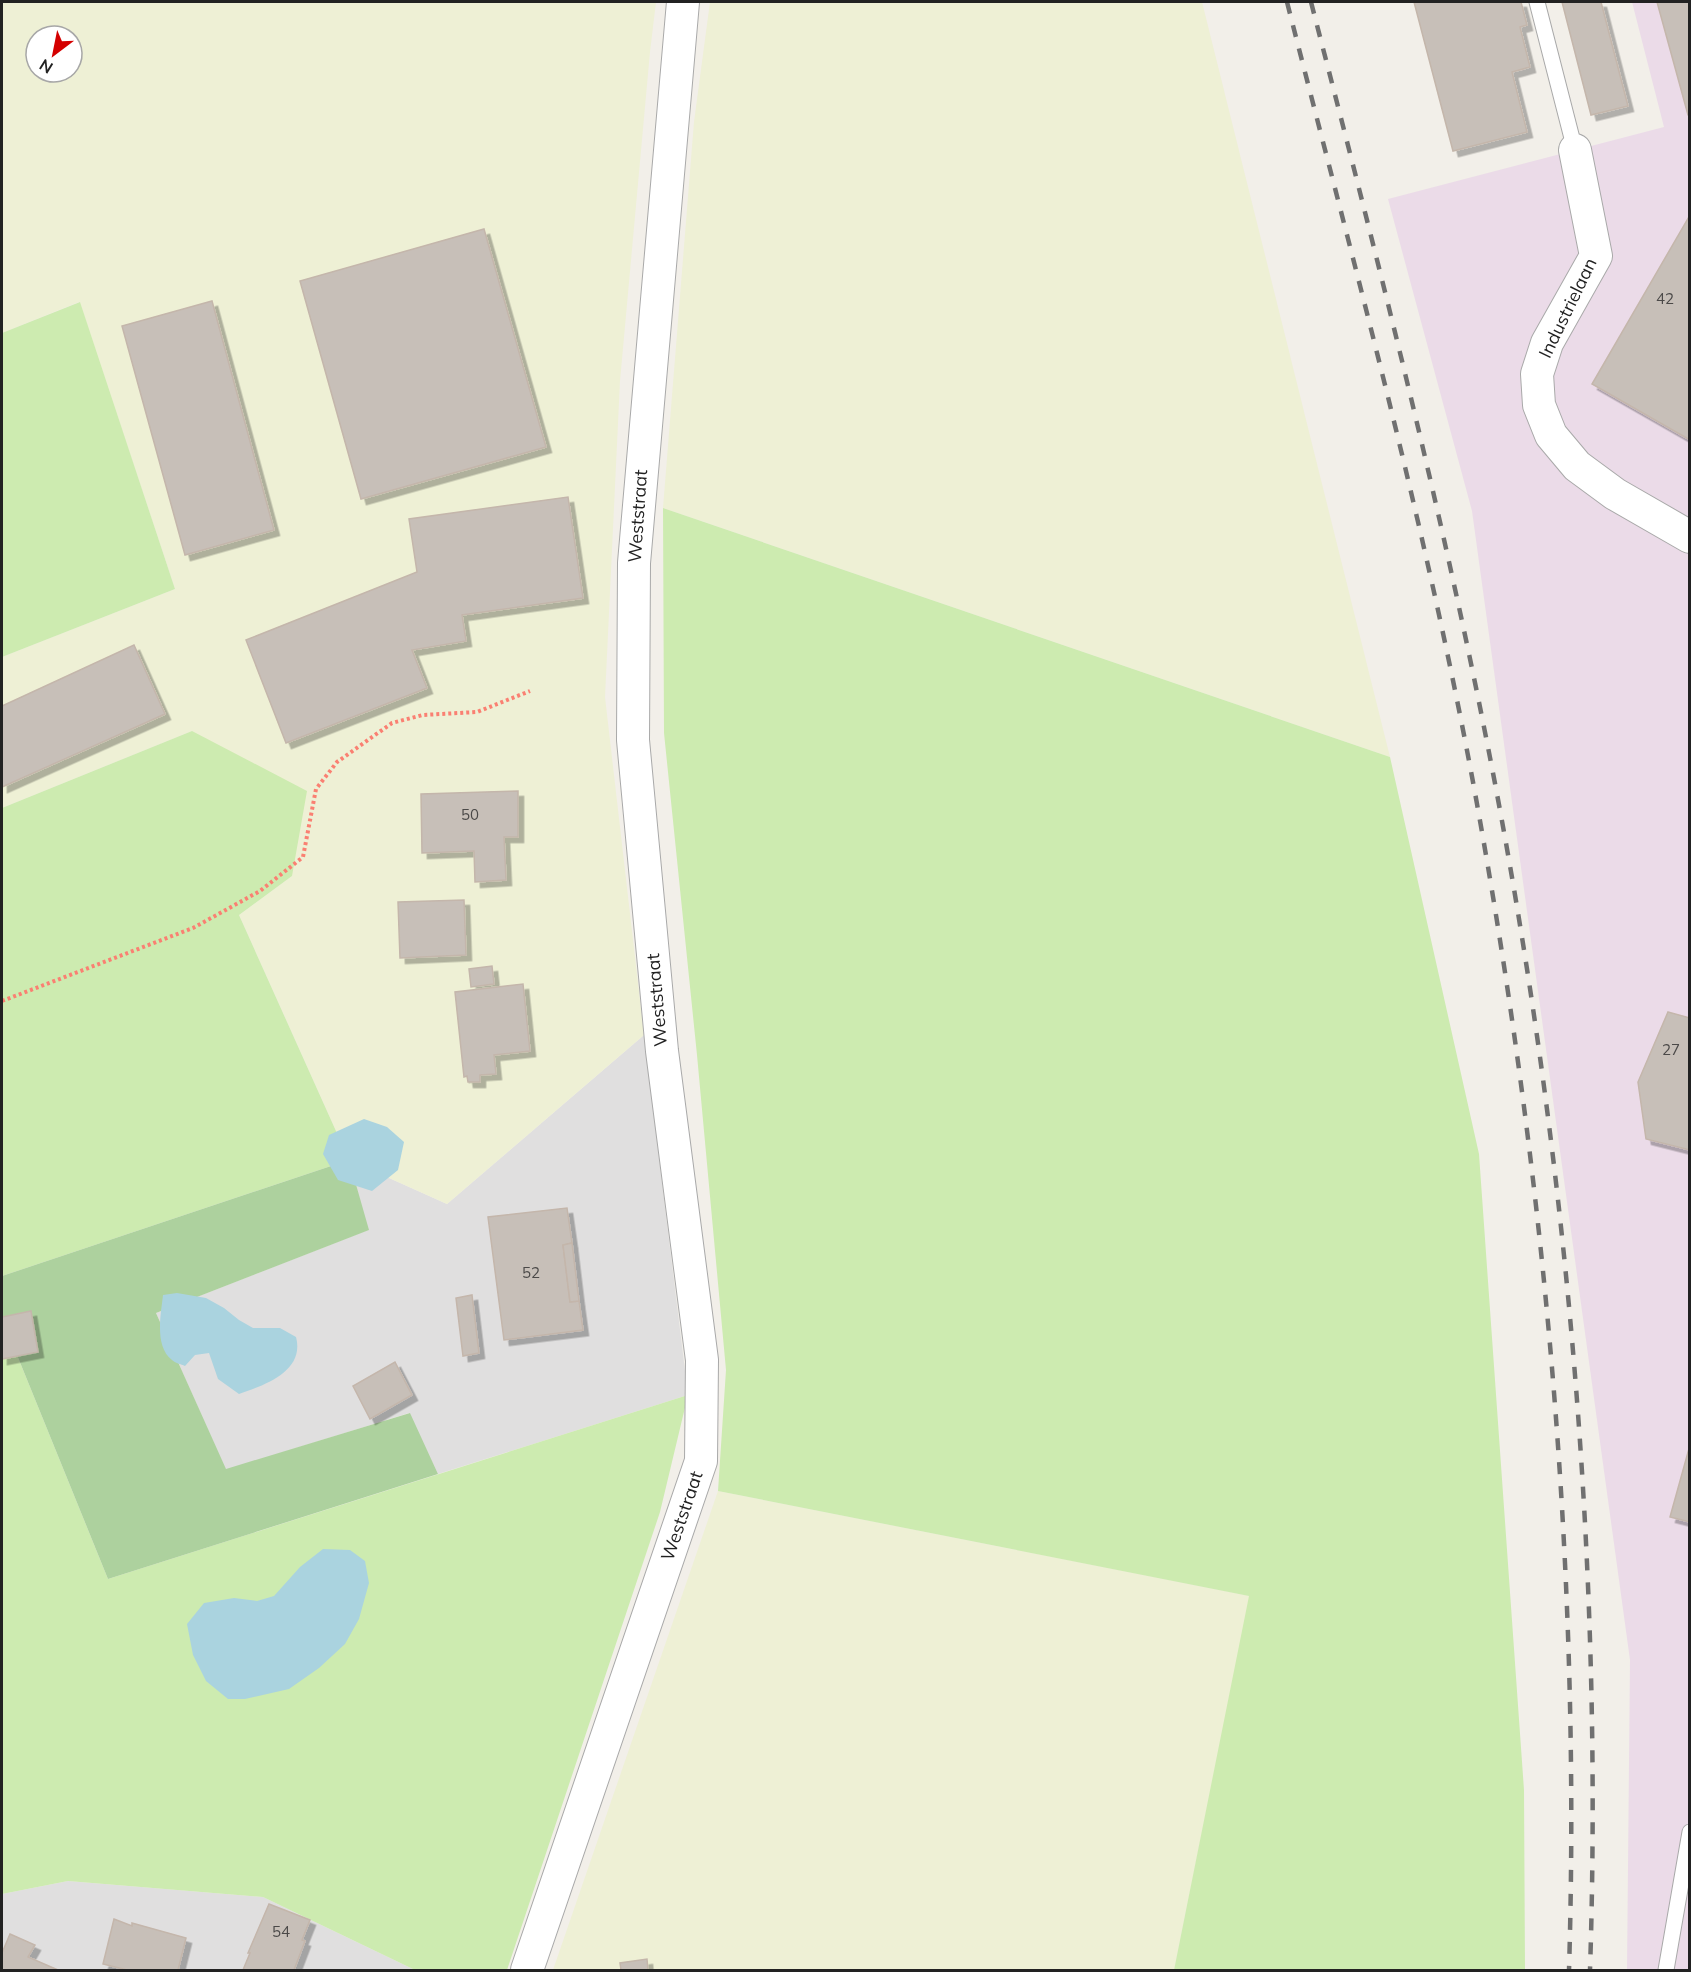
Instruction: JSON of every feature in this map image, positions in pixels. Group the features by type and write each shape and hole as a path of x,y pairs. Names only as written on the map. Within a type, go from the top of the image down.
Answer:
{"street":[{"name":"Weststraat","path":"526,1971 701,1461 702,1360 662,1051 633,740 634,563 683,2"},
{"name":"Industrielaan","path":"1575,150 1596,256 1547,343 1537,374 1539,405 1551,435 1577,466 1615,494 1689,537"}],"lane":[{"path":"1537,2 1575,150"},
{"path":"1666,1971 1689,1832"}],"path":[{"path":"2,1001 193,928 260,891 303,857 316,789 337,762 392,723 423,715 477,712 530,691"}],"shaded area":[{"path":"1632,2 1689,2 1689,1970 1627,1970 1630,1660 1472,511 1388,199 1664,127"},
{"path":"644,1035 688,1395 438,1474 409,1413 226,1470 156,1313 368,1230 349,1160 447,1204"},
{"path":"68,1881 263,1897 415,1970 2,1970 2,1894"}],"green space":[{"path":"2,2 656,2 620,381 605,697 644,1035 447,1204 349,1160 239,915 292,876 192,731 2,808 2,657 175,589 79,302 2,333"},
{"path":"710,2 1202,2 1390,757 663,508 694,122"},
{"path":"80,302 175,589 2,657 2,333"},
{"path":"663,508 1390,757 1479,1154 1524,1790 1525,1970 1174,1970 1249,1596 718,1491 726,1370 664,733"},
{"path":"192,731 307,791 292,876 239,915 349,1160 2,1276 2,808"},
{"path":"349,1160 369,1230 156,1313 226,1469 410,1413 438,1474 108,1579 2,1318 2,1276"},
{"path":"2,1318 108,1579 688,1395 660,1512 507,1970 415,1970 263,1897 68,1881 2,1894"},
{"path":"718,1491 1250,1596 1174,1970 553,1970"}],"water":[{"path":"364,1119 387,1127 404,1142 398,1170 372,1191 338,1180 323,1154 329,1135"},
{"path":"177,1293 206,1298 253,1328 280,1328 296,1337 295,1359 281,1375 239,1394 218,1379 209,1353 195,1355 185,1366 175,1362 166,1354 163,1347 160,1320 163,1295"},
{"path":"323,1549 350,1550 365,1561 369,1583 359,1619 345,1644 319,1668 289,1689 245,1699 228,1699 206,1681 193,1655 187,1624 204,1603 234,1598 257,1601 274,1596 300,1567"}],"building":[{"path":"1414,2 1521,2 1527,25 1520,27 1530,67 1512,72 1527,132 1453,151"},
{"path":"1562,2 1601,2 1628,106 1591,115"},
{"path":"1657,2 1690,2 1690,116 1688,115"},
{"path":"1690,215 1690,440 1592,384"},
{"path":"484,229 546,447 361,499 300,281"},
{"path":"212,301 274,530 185,555 122,326"},
{"path":"568,497 583,598 462,615 466,641 412,650 427,688 286,743 246,640 417,572 409,519"},
{"path":"134,645 165,714 2,787 2,706"},
{"path":"518,791 518,837 504,837 506,880 475,882 474,851 422,853 421,794"},
{"path":"464,900 466,955 400,958 398,902"},
{"path":"492,966 494,984 471,987 469,969"},
{"path":"523,984 530,1051 494,1055 496,1074 480,1075 480,1082 468,1082 467,1076 464,1077 455,992"},
{"path":"1668,1012 1690,1018 1690,1150 1646,1139 1638,1082"},
{"path":"567,1208 572,1243 563,1245 570,1302 579,1301 583,1330 504,1340 488,1217"},
{"path":"572,1243 579,1301 570,1302 563,1245"},
{"path":"472,1295 479,1353 463,1356 456,1298"},
{"path":"31,1311 38,1352 2,1359 2,1317"},
{"path":"395,1362 412,1395 370,1419 353,1386"},
{"path":"1690,1445 1690,1522 1670,1517"},
{"path":"269,1904 310,1920 294,1970 243,1970 250,1953 248,1953"},
{"path":"114,1919 132,1926 132,1923 186,1938 178,1970 127,1970 103,1964"},
{"path":"10,1934 35,1945 28,1957 58,1970 2,1970 2,1953"},
{"path":"647,1959 648,1970 621,1970 620,1963"}],"railway":[{"path":"1287,2 1433,586 1473,782 1520,1077 1538,1225 1563,1523 1569,1672 1571,1821 1569,1970"},
{"path":"1311,2 1384,289 1453,579 1493,773 1542,1069 1560,1219 1585,1519 1591,1670 1593,1820 1590,1970"}]}
